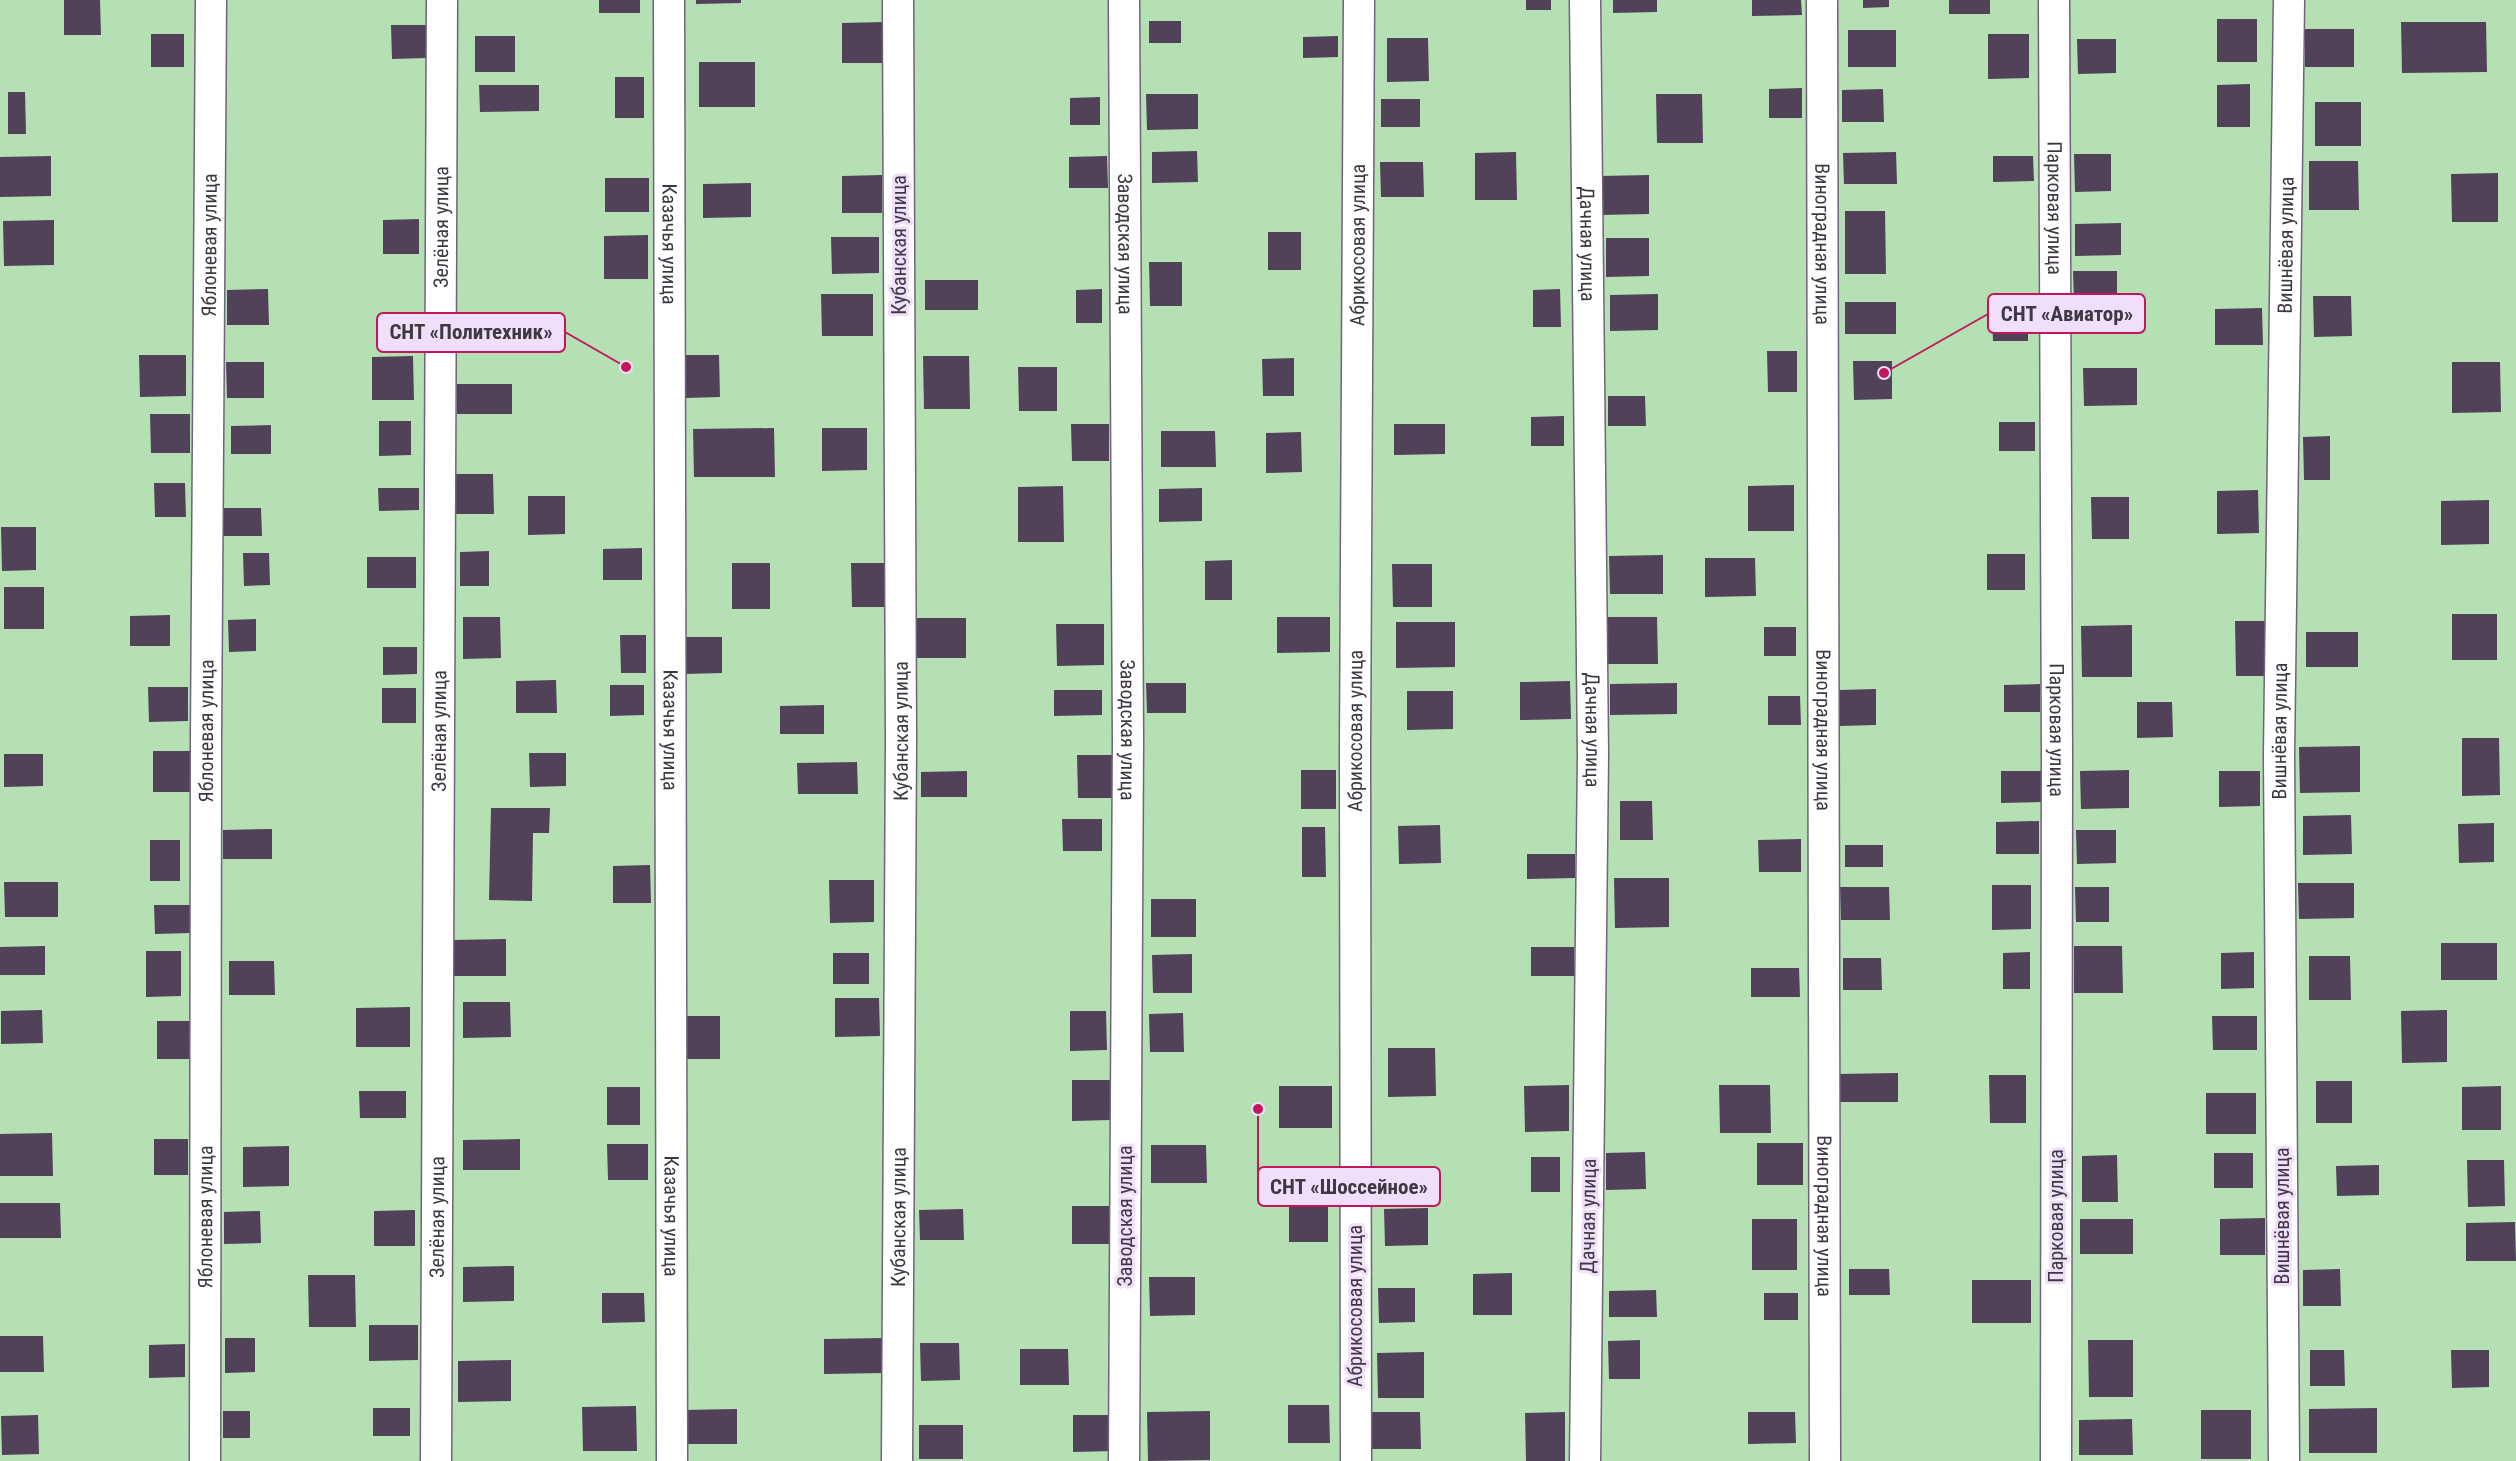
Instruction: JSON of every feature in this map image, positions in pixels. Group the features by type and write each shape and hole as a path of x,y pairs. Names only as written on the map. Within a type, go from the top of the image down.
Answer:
{"street":[{"name":"Яблоневая улица","path":"205,1461 206,740 211,0"},
{"name":"Зелёная улица","path":"436,1461 442,0"},
{"name":"Казачья улица","path":"669,0 672,1461"},
{"name":"Кубанская улица","path":"897,1461 902,740 898,0"},
{"name":"Заводская улица","path":"1124,0 1128,753 1124,1461"},
{"name":"Абрикосовая улица","path":"1356,1461 1355,724 1359,0"},
{"name":"Дачная улица","path":"1585,0 1593,742 1585,1461"},
{"name":"Виноградная улица","path":"1822,0 1825,1461"},
{"name":"Парковая улица","path":"2054,0 2057,734 2056,1461"},
{"name":"Вишнёвая улица","path":"2284,1461 2279,754 2289,0"}],"green space":[{"path":"0,0 2516,0 2516,1461 0,1461"}],"building":[{"path":"64,0 100,0 101,35 64,35"},
{"path":"599,0 640,0 640,13 599,13"},
{"path":"696,0 741,0 741,3 696,4"},
{"path":"1526,0 1551,0 1551,10 1526,10"},
{"path":"1613,0 1657,0 1657,12 1613,13"},
{"path":"1752,0 1801,0 1802,15 1752,16"},
{"path":"1863,0 1889,0 1889,7 1863,8"},
{"path":"1949,0 1990,0 1990,14 1949,14"},
{"path":"2217,19 2257,19 2257,62 2217,62"},
{"path":"1149,21 1181,21 1181,43 1149,43"},
{"path":"884,22 885,63 842,63 842,23"},
{"path":"2401,22 2486,22 2487,72 2402,73"},
{"path":"391,25 427,25 427,58 392,59"},
{"path":"2305,29 2354,29 2354,67 2305,67"},
{"path":"1848,30 1896,30 1896,67 1848,67"},
{"path":"151,34 184,34 184,67 151,67"},
{"path":"1988,34 2029,34 2029,78 1988,79"},
{"path":"475,36 515,36 515,72 475,72"},
{"path":"1338,36 1338,57 1303,58 1303,37"},
{"path":"1387,38 1428,38 1429,81 1387,82"},
{"path":"2077,39 2116,39 2116,73 2078,74"},
{"path":"699,62 755,62 755,107 699,107"},
{"path":"615,77 644,77 644,118 615,118"},
{"path":"2250,84 2250,127 2217,127 2217,85"},
{"path":"479,85 539,85 539,111 480,112"},
{"path":"1802,88 1802,118 1769,118 1769,89"},
{"path":"1883,89 1884,122 1842,122 1842,90"},
{"path":"8,92 25,92 26,134 8,134"},
{"path":"1146,94 1198,94 1198,129 1147,130"},
{"path":"1656,94 1702,94 1703,143 1657,143"},
{"path":"1100,97 1100,125 1070,125 1070,98"},
{"path":"1381,99 1420,99 1420,127 1381,127"},
{"path":"2315,102 2361,102 2361,146 2315,146"},
{"path":"1197,151 1198,182 1152,183 1152,152"},
{"path":"1516,152 1517,200 1475,200 1475,153"},
{"path":"1896,152 1897,184 1844,184 1843,153"},
{"path":"2074,154 2111,154 2111,191 2075,192"},
{"path":"51,156 51,196 0,197 0,157"},
{"path":"1107,156 1108,188 1069,188 1069,157"},
{"path":"1993,156 2033,156 2034,181 1993,182"},
{"path":"2309,161 2358,161 2359,210 2309,210"},
{"path":"1380,162 1423,162 1424,197 1381,197"},
{"path":"2498,173 2498,222 2452,222 2451,174"},
{"path":"882,175 882,213 842,213 842,176"},
{"path":"1649,175 1649,214 1600,215 1600,176"},
{"path":"605,178 649,178 649,212 605,212"},
{"path":"751,183 751,217 703,218 703,184"},
{"path":"1845,211 1885,211 1886,274 1845,274"},
{"path":"419,219 419,254 383,254 383,220"},
{"path":"54,220 54,265 4,266 3,221"},
{"path":"2121,223 2121,255 2075,256 2075,224"},
{"path":"1268,232 1301,232 1301,270 1268,270"},
{"path":"648,235 648,279 604,279 604,236"},
{"path":"831,237 879,237 879,273 832,274"},
{"path":"1606,238 1649,238 1649,276 1606,277"},
{"path":"1149,262 1182,262 1182,306 1150,306"},
{"path":"2073,271 2117,271 2117,301 2074,302"},
{"path":"925,280 978,280 978,310 925,310"},
{"path":"268,289 269,325 227,325 227,290"},
{"path":"1102,289 1102,323 1076,323 1076,290"},
{"path":"1560,289 1561,327 1533,327 1533,290"},
{"path":"821,294 873,294 873,336 822,336"},
{"path":"1658,294 1658,330 1610,331 1610,295"},
{"path":"2313,296 2351,296 2352,336 2314,337"},
{"path":"1845,302 1896,302 1896,334 1845,334"},
{"path":"2262,308 2263,345 2215,345 2215,309"},
{"path":"2028,309 2028,341 1993,341 1992,310"},
{"path":"1767,351 1797,351 1797,392 1768,392"},
{"path":"139,355 186,355 186,396 140,397"},
{"path":"685,355 719,355 720,397 686,398"},
{"path":"413,356 414,400 372,400 372,357"},
{"path":"923,356 969,356 970,409 924,409"},
{"path":"1294,358 1294,396 1263,396 1262,359"},
{"path":"1853,361 1892,361 1892,399 1854,400"},
{"path":"226,362 264,362 264,398 227,398"},
{"path":"2452,362 2500,362 2501,412 2452,413"},
{"path":"1018,367 1057,367 1057,411 1019,411"},
{"path":"2083,368 2137,368 2137,405 2084,406"},
{"path":"457,384 512,384 512,414 457,414"},
{"path":"1608,396 1645,396 1646,426 1608,426"},
{"path":"150,414 190,414 190,453 151,453"},
{"path":"1564,416 1564,446 1531,446 1531,417"},
{"path":"379,421 411,421 411,455 379,456"},
{"path":"1999,422 2035,422 2035,451 1999,451"},
{"path":"1071,424 1109,424 1109,461 1072,461"},
{"path":"1394,424 1445,424 1445,454 1394,455"},
{"path":"271,425 271,454 231,454 231,426"},
{"path":"774,428 775,477 694,477 693,429"},
{"path":"822,428 867,428 867,470 822,471"},
{"path":"1161,431 1215,431 1216,467 1161,467"},
{"path":"1301,432 1302,472 1266,473 1266,433"},
{"path":"2330,436 2330,480 2304,480 2303,437"},
{"path":"455,474 493,474 494,514 455,514"},
{"path":"154,483 185,483 186,517 155,517"},
{"path":"1794,485 1794,531 1748,531 1748,486"},
{"path":"1063,486 1064,542 1018,542 1018,487"},
{"path":"378,488 419,488 419,510 379,511"},
{"path":"1202,488 1202,521 1159,522 1159,489"},
{"path":"2258,490 2259,533 2217,534 2217,491"},
{"path":"528,496 565,496 565,534 528,535"},
{"path":"2091,497 2129,497 2129,539 2092,539"},
{"path":"2489,500 2489,544 2441,545 2441,501"},
{"path":"219,508 261,508 262,536 219,536"},
{"path":"1,527 36,527 36,570 2,571"},
{"path":"642,548 642,580 603,580 603,549"},
{"path":"489,551 489,586 460,586 460,552"},
{"path":"243,553 269,553 270,585 244,586"},
{"path":"1987,554 2025,554 2025,590 1987,590"},
{"path":"1663,555 1663,594 1610,594 1609,556"},
{"path":"367,557 416,557 416,588 367,588"},
{"path":"1705,558 1755,558 1756,596 1705,597"},
{"path":"1232,560 1232,600 1205,600 1205,561"},
{"path":"732,563 770,563 770,609 732,609"},
{"path":"851,563 886,563 887,607 852,607"},
{"path":"1392,564 1432,564 1432,607 1393,607"},
{"path":"4,587 44,587 44,629 4,629"},
{"path":"2452,614 2497,614 2497,660 2452,660"},
{"path":"170,615 170,646 130,646 130,616"},
{"path":"463,617 500,617 501,658 463,659"},
{"path":"1277,617 1330,617 1330,652 1277,653"},
{"path":"1607,617 1657,617 1658,664 1608,664"},
{"path":"917,618 966,618 966,658 917,658"},
{"path":"256,619 256,651 229,652 228,620"},
{"path":"2235,621 2266,621 2267,676 2236,676"},
{"path":"1396,622 1455,622 1455,667 1396,668"},
{"path":"1056,624 1104,624 1104,665 1057,666"},
{"path":"2132,625 2132,677 2082,677 2081,626"},
{"path":"1764,627 1796,627 1796,656 1764,656"},
{"path":"2306,632 2358,632 2358,667 2306,667"},
{"path":"620,635 646,635 646,673 621,673"},
{"path":"686,637 722,637 722,673 686,674"},
{"path":"383,647 417,647 417,674 383,675"},
{"path":"556,680 557,713 516,713 516,681"},
{"path":"1570,681 1571,719 1520,720 1520,682"},
{"path":"1146,683 1186,683 1186,713 1147,713"},
{"path":"1677,683 1677,714 1610,715 1610,684"},
{"path":"2040,684 2040,712 2004,712 2004,685"},
{"path":"610,685 644,685 644,715 610,716"},
{"path":"148,687 188,687 188,721 149,722"},
{"path":"382,688 416,688 416,723 382,723"},
{"path":"1876,689 1876,725 1840,726 1839,690"},
{"path":"1054,690 1102,690 1102,715 1054,716"},
{"path":"1407,691 1453,691 1453,729 1407,730"},
{"path":"1768,696 1800,696 1801,725 1768,725"},
{"path":"2137,702 2172,702 2173,737 2137,738"},
{"path":"824,705 824,734 780,734 780,706"},
{"path":"2462,738 2499,738 2500,795 2462,796"},
{"path":"2360,746 2360,792 2300,793 2299,747"},
{"path":"153,751 192,751 192,792 153,792"},
{"path":"529,753 566,753 566,786 530,787"},
{"path":"4,754 43,754 43,786 4,787"},
{"path":"1077,755 1112,755 1112,798 1078,798"},
{"path":"857,762 858,794 798,794 797,763"},
{"path":"1301,770 1336,770 1336,809 1301,809"},
{"path":"2129,770 2129,808 2081,809 2080,771"},
{"path":"967,771 967,797 921,797 921,772"},
{"path":"2001,771 2042,771 2042,802 2001,803"},
{"path":"2219,771 2260,771 2260,806 2219,807"},
{"path":"1620,801 1652,801 1653,840 1620,840"},
{"path":"491,808 550,808 549,833 533,833 532,901 489,900"},
{"path":"2351,815 2352,854 2303,855 2303,816"},
{"path":"1062,819 1102,819 1102,851 1063,851"},
{"path":"2039,821 2039,854 1996,854 1996,822"},
{"path":"2494,823 2494,862 2459,863 2458,824"},
{"path":"1440,825 1441,863 1399,864 1398,826"},
{"path":"1302,827 1325,827 1326,877 1302,877"},
{"path":"272,829 272,859 223,859 223,830"},
{"path":"2076,830 2116,830 2116,863 2077,864"},
{"path":"1801,839 1801,872 1759,872 1758,840"},
{"path":"150,840 180,840 180,881 150,881"},
{"path":"1845,845 1883,845 1883,867 1845,867"},
{"path":"1527,854 1575,854 1575,878 1527,879"},
{"path":"650,865 651,903 613,903 613,866"},
{"path":"1614,878 1669,878 1669,927 1615,928"},
{"path":"829,880 874,880 874,922 830,923"},
{"path":"4,882 58,882 58,917 5,917"},
{"path":"2298,883 2354,883 2354,918 2299,919"},
{"path":"1992,885 2031,885 2031,929 1992,930"},
{"path":"1840,887 1889,887 1890,920 1841,920"},
{"path":"2075,887 2109,887 2109,922 2076,922"},
{"path":"1151,899 1196,899 1196,937 1151,937"},
{"path":"154,905 191,905 191,933 155,934"},
{"path":"506,939 506,976 452,976 451,940"},
{"path":"2441,943 2497,943 2497,980 2441,980"},
{"path":"45,946 45,975 0,975 0,947"},
{"path":"2074,946 2122,946 2123,993 2074,993"},
{"path":"1531,947 1574,947 1574,976 1531,976"},
{"path":"146,951 181,951 181,996 146,997"},
{"path":"2030,952 2030,989 2003,989 2003,953"},
{"path":"2254,952 2254,988 2221,989 2221,953"},
{"path":"833,953 869,953 869,984 833,984"},
{"path":"1192,954 1192,993 1153,993 1152,955"},
{"path":"2309,956 2350,956 2351,1000 2309,1000"},
{"path":"1843,958 1881,958 1882,990 1843,990"},
{"path":"229,961 274,961 275,995 229,995"},
{"path":"1751,968 1799,968 1800,997 1751,997"},
{"path":"835,998 879,998 880,1036 835,1037"},
{"path":"463,1002 510,1002 511,1037 463,1038"},
{"path":"410,1007 410,1047 356,1047 356,1008"},
{"path":"42,1010 43,1043 1,1044 1,1011"},
{"path":"2447,1010 2447,1062 2402,1063 2401,1011"},
{"path":"1070,1011 1106,1011 1107,1050 1070,1051"},
{"path":"1183,1013 1184,1052 1150,1052 1149,1014"},
{"path":"686,1016 720,1016 720,1059 687,1059"},
{"path":"2212,1016 2257,1016 2257,1050 2213,1050"},
{"path":"157,1021 190,1021 190,1059 157,1059"},
{"path":"1388,1048 1435,1048 1436,1096 1388,1097"},
{"path":"1898,1073 1898,1102 1839,1102 1839,1074"},
{"path":"1989,1075 2026,1075 2026,1123 1990,1123"},
{"path":"1072,1080 1110,1080 1111,1120 1072,1121"},
{"path":"2316,1081 2352,1081 2352,1123 2316,1123"},
{"path":"1569,1085 1569,1131 1525,1132 1524,1086"},
{"path":"1719,1085 1770,1085 1771,1133 1720,1133"},
{"path":"1279,1086 1332,1086 1332,1128 1279,1128"},
{"path":"2501,1086 2501,1130 2462,1130 2462,1087"},
{"path":"607,1087 640,1087 640,1125 607,1125"},
{"path":"359,1091 406,1091 406,1118 360,1118"},
{"path":"2206,1093 2256,1093 2256,1134 2206,1134"},
{"path":"52,1133 53,1176 0,1176 0,1134"},
{"path":"154,1139 188,1139 188,1175 154,1175"},
{"path":"520,1139 520,1170 463,1170 463,1140"},
{"path":"1757,1143 1803,1143 1803,1185 1757,1185"},
{"path":"607,1144 648,1144 648,1180 608,1180"},
{"path":"1151,1145 1206,1145 1207,1183 1151,1183"},
{"path":"289,1146 289,1186 243,1187 243,1147"},
{"path":"1645,1152 1646,1189 1606,1190 1606,1153"},
{"path":"2214,1153 2253,1153 2253,1188 2214,1188"},
{"path":"2117,1155 2118,1202 2082,1202 2082,1156"},
{"path":"1531,1157 1560,1157 1560,1192 1531,1192"},
{"path":"2467,1160 2504,1160 2505,1206 2468,1207"},
{"path":"2379,1165 2379,1195 2337,1196 2336,1166"},
{"path":"1289,1200 1328,1200 1328,1242 1289,1242"},
{"path":"0,1203 60,1203 61,1238 0,1238"},
{"path":"1072,1206 1113,1206 1113,1244 1072,1244"},
{"path":"1428,1208 1428,1245 1385,1246 1384,1209"},
{"path":"963,1209 964,1240 920,1240 919,1210"},
{"path":"415,1210 415,1246 374,1246 374,1211"},
{"path":"260,1211 261,1243 224,1244 224,1212"},
{"path":"2265,1218 2265,1255 2220,1255 2220,1219"},
{"path":"1752,1219 1797,1219 1797,1270 1752,1270"},
{"path":"2080,1219 2133,1219 2133,1254 2080,1254"},
{"path":"2515,1222 2516,1261 2466,1261 2466,1223"},
{"path":"514,1266 514,1301 463,1302 463,1267"},
{"path":"1849,1269 1889,1269 1890,1295 1849,1295"},
{"path":"2340,1269 2341,1306 2303,1306 2303,1270"},
{"path":"1512,1273 1512,1315 1473,1315 1473,1274"},
{"path":"308,1275 355,1275 356,1327 309,1327"},
{"path":"1149,1277 1195,1277 1195,1315 1150,1316"},
{"path":"1972,1280 2031,1280 2031,1323 1972,1323"},
{"path":"1378,1288 1415,1288 1415,1322 1379,1323"},
{"path":"1656,1290 1657,1317 1609,1317 1609,1291"},
{"path":"602,1293 644,1293 645,1322 602,1323"},
{"path":"1764,1293 1798,1293 1798,1320 1764,1320"},
{"path":"369,1325 418,1325 418,1360 369,1361"},
{"path":"0,1336 43,1336 44,1372 0,1372"},
{"path":"225,1338 255,1338 255,1372 225,1373"},
{"path":"883,1338 883,1373 824,1374 824,1339"},
{"path":"1640,1340 1640,1379 1609,1379 1608,1341"},
{"path":"2088,1340 2133,1340 2133,1397 2089,1397"},
{"path":"920,1343 959,1343 960,1380 921,1381"},
{"path":"185,1344 185,1377 149,1378 149,1345"},
{"path":"1020,1349 1068,1349 1069,1385 1020,1385"},
{"path":"2310,1350 2344,1350 2345,1386 2310,1386"},
{"path":"2451,1350 2489,1350 2489,1387 2452,1388"},
{"path":"1424,1352 1424,1398 1378,1398 1377,1353"},
{"path":"511,1360 511,1401 458,1402 458,1361"},
{"path":"1288,1405 1329,1405 1330,1443 1288,1443"},
{"path":"636,1406 637,1451 583,1451 582,1407"},
{"path":"373,1408 410,1408 410,1436 373,1436"},
{"path":"2377,1408 2377,1453 2309,1453 2309,1409"},
{"path":"737,1409 737,1444 682,1444 682,1410"},
{"path":"2201,1410 2251,1410 2251,1459 2201,1459"},
{"path":"223,1411 250,1411 250,1438 223,1438"},
{"path":"1210,1411 1210,1460 1148,1461 1147,1412"},
{"path":"1370,1412 1420,1412 1421,1449 1371,1449"},
{"path":"1565,1412 1565,1461 1526,1461 1525,1413"},
{"path":"1748,1412 1795,1412 1796,1443 1748,1444"},
{"path":"38,1415 39,1454 2,1455 1,1416"},
{"path":"1073,1415 1114,1415 1115,1451 1073,1452"},
{"path":"2132,1419 2133,1455 2079,1455 2079,1420"},
{"path":"919,1425 963,1425 963,1459 919,1459"}],"place":[{"name":"СНТ «Политехник»","path":"626,367"},
{"name":"СНТ «Авиатор»","path":"1884,373"},
{"name":"СНТ «Шоссейное»","path":"1258,1109"}]}
